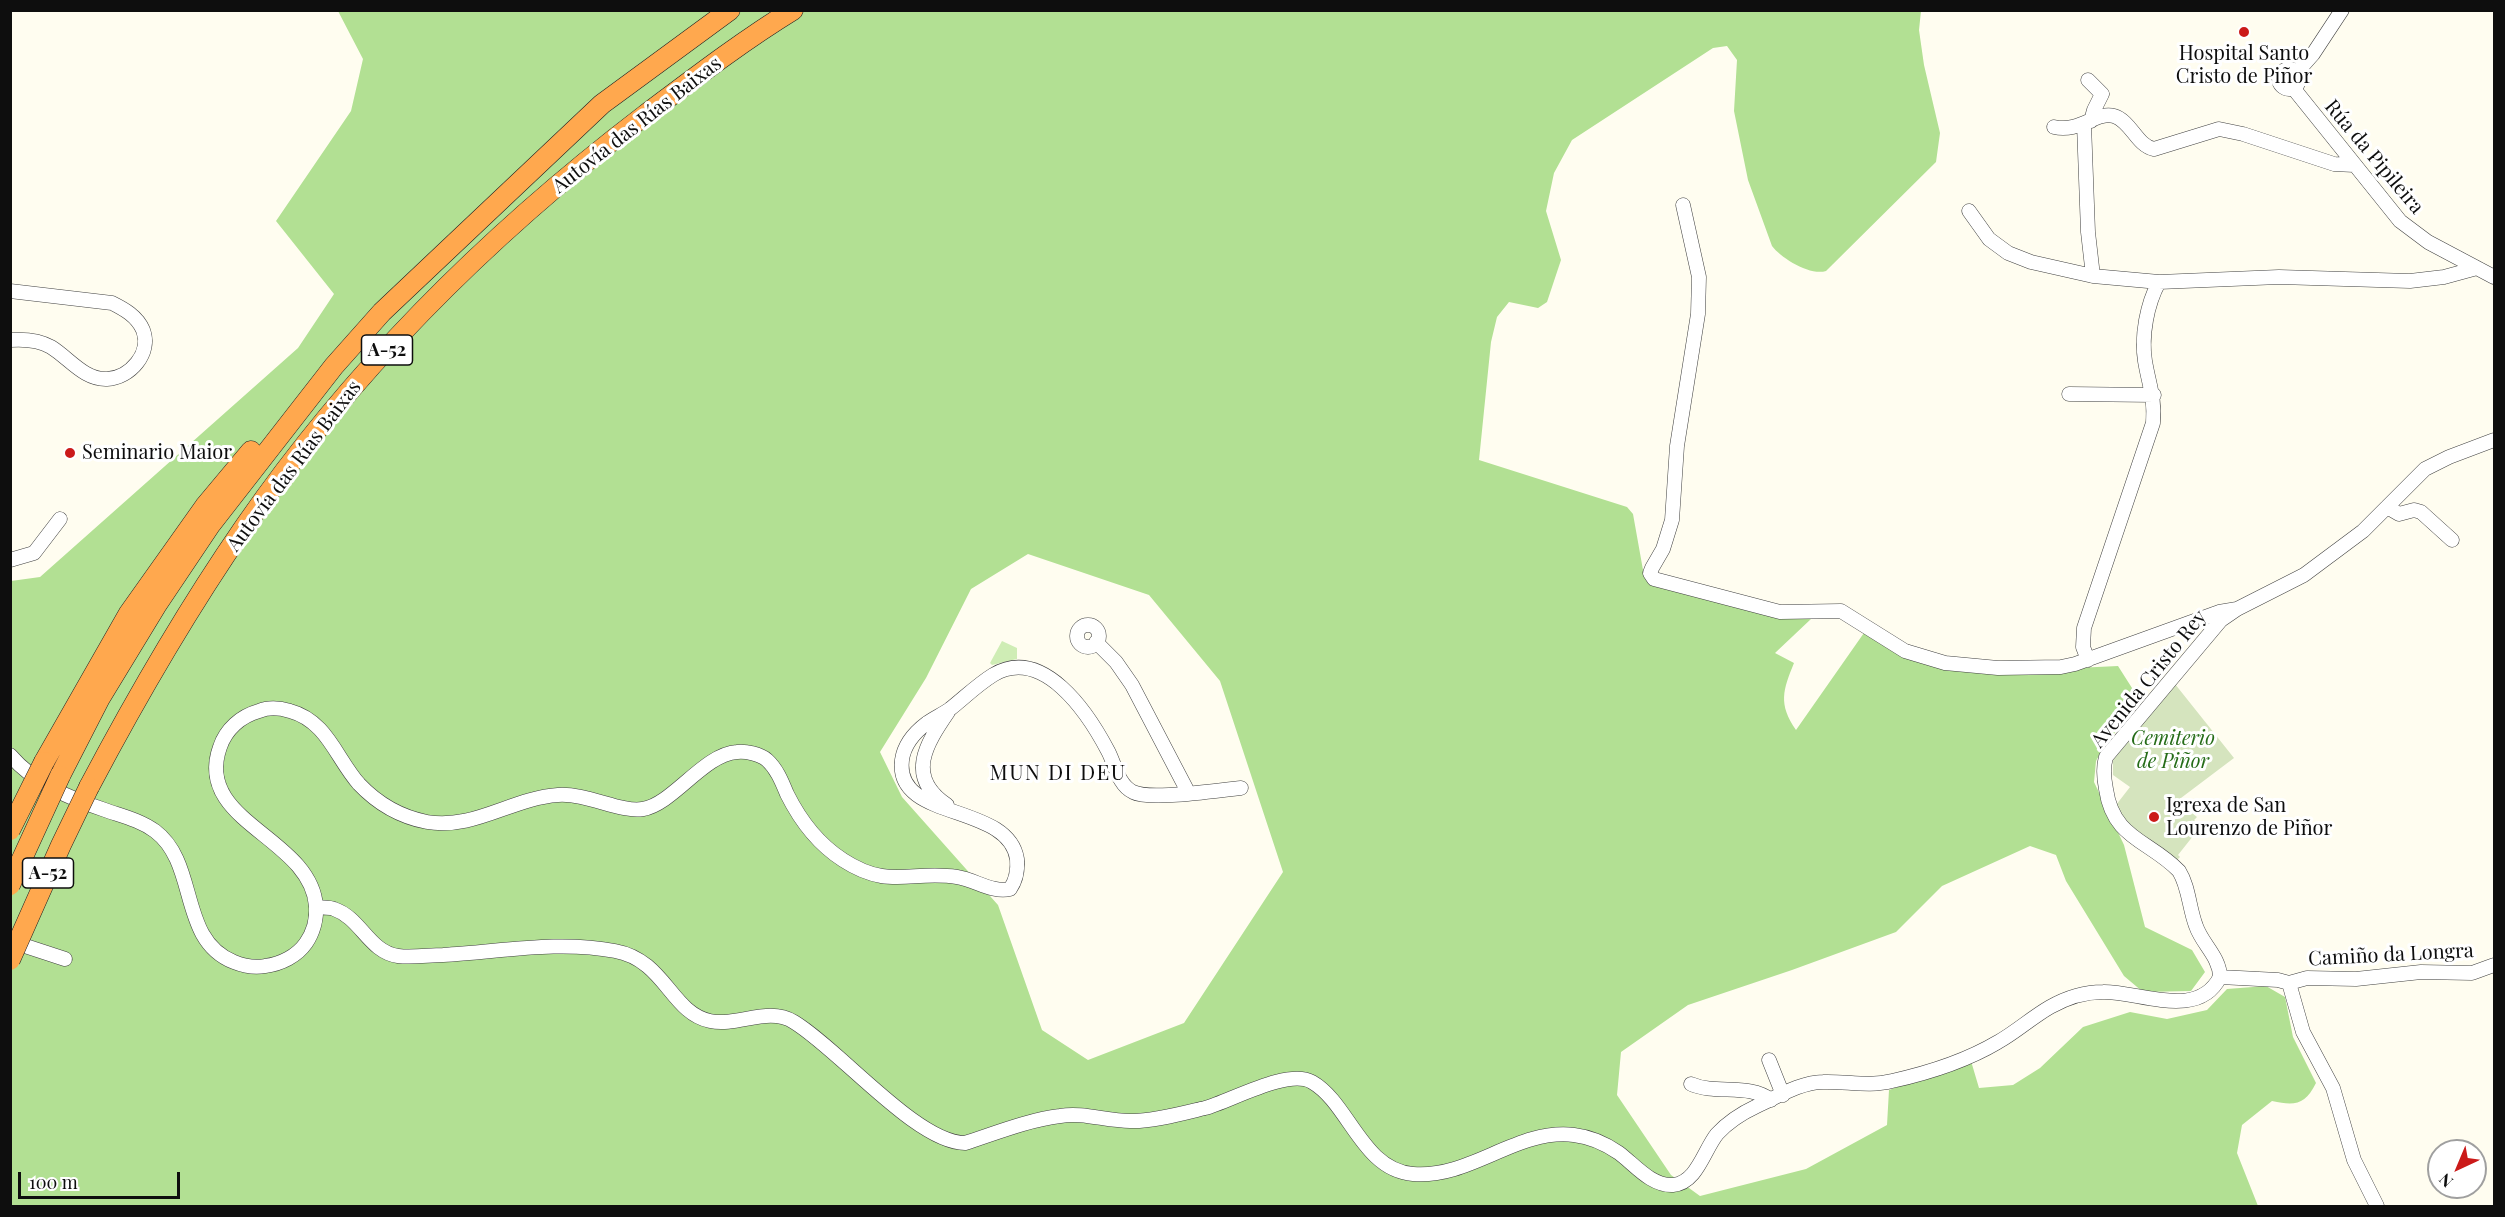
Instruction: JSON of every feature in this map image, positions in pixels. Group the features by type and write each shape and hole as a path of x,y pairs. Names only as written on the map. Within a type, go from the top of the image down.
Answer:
{"highway":[{"name":"Autovía das Rías Baixas","path":"10,885 60,776 100,698 149,616 211,524 334,366 382,312 602,104 730,10"},
{"name":"Autovía das Rías Baixas","path":"10,960 61,845 137,695 244,526 303,448 366,372 467,264 581,164 703,71 793,10"},
{"path":"10,830 44,762 129,613 205,506 329,359 382,312"}],"street":[{"name":"Rúa da Pipileira","path":"2342,10 2313,54 2297,72 2300,80 2294,88 2391,211 2410,231 2494,277"},
{"path":"2088,80 2102,94 2087,123 2088,232 2093,276"},
{"path":"2054,127 2073,129 2109,116 2117,118 2151,149 2220,129 2342,166 2354,165"},
{"path":"1683,206 1699,278 1699,305 1677,446 1672,520 1663,549 1650,573 1654,579 1780,612 1841,611 1905,651 1945,663 1998,668 2061,667 2088,660 2219,612 2237,609"},
{"path":"1969,211 1989,238 2008,253 2031,262 2093,276 2159,282 2279,277 2410,282 2444,278 2477,268"},
{"path":"2088,660 2083,647 2084,628 2152,426 2154,395 2145,356 2149,305 2159,282"},
{"path":"10,291 112,303 135,318 145,339 139,360 130,370 108,379 96,378 50,346 35,340 10,340"},
{"path":"2069,394 2154,395"},
{"name":"Avenida Cristo Rey","path":"2220,977 2217,960 2195,926 2183,878 2173,864 2130,834 2116,821 2109,806 2104,763 2110,752 2221,620 2237,609 2304,575 2356,537 2425,469 2494,440"},
{"path":"2387,507 2399,514 2414,510 2421,512 2452,540"},
{"path":"10,560 34,553 60,519"},
{"path":"2168,631 2199,628 2209,633"},
{"path":"1096,642 1116,662 1132,685 1188,792"},
{"path":"10,754 36,780 59,792 127,817 159,834 177,856 196,922 217,952 231,961 263,967 291,957 303,947 315,922 316,907 315,895 305,872 285,852 238,814 226,799 219,784 217,756 225,736 238,722 261,710 281,709 311,720 328,738 351,775 372,796 389,808 409,817 442,824 482,817 514,806 561,795 591,798 641,810 658,802 724,755 737,752 753,754 766,759 772,765 812,832 845,861 884,878 957,877 996,890 1010,889 1017,871 1016,854 1011,843 994,828 933,804 919,796 908,786 902,771 902,757 906,745 926,724 950,709 997,673 1020,667 1037,671 1052,679 1085,714 1106,748 1124,786 1138,794 1241,788"},
{"path":"950,709 925,749 922,768 933,794 965,815"},
{"path":"1166,794 1173,778 1174,765"},
{"path":"902,771 911,775 922,768"},
{"path":"316,907 334,908 345,915 380,950 397,956 470,953 542,946 613,950 628,954 648,965 689,1012 699,1018 718,1022 768,1016 791,1020 826,1045 922,1127 957,1143 966,1143 1061,1115 1137,1121 1206,1108 1267,1085 1285,1080 1304,1079 1319,1088 1371,1152 1384,1163 1403,1173 1423,1175 1464,1165 1537,1137 1563,1134 1582,1136 1599,1142 1619,1153 1654,1180 1676,1184 1683,1182 1694,1171 1713,1140 1725,1126 1742,1114 1777,1097 1816,1082 1877,1084 1918,1074 1994,1044 2047,1009 2082,995 2103,992 2163,1001 2184,1000 2211,990 2220,977"},
{"path":"10,941 65,959"},
{"name":"Camiño da Longra","path":"2220,977 2278,980 2289,983 2307,978 2356,979 2421,972 2472,973 2494,965"},
{"path":"2289,983 2303,1032 2333,1088 2354,1160 2377,1206"},
{"path":"1769,1060 1777,1097"},
{"path":"1691,1084 1706,1089 1752,1091 1777,1097"}],"green space":[{"path":"338,11 1921,11 1919,30 1924,65 1940,133 1936,162 1826,271 1812,271 1796,265 1772,246 1748,180 1734,111 1737,60 1727,46 1713,48 1572,140 1554,173 1546,211 1561,260 1547,302 1538,308 1509,302 1497,317 1491,342 1479,460 1627,507 1633,514 1643,570 1652,585 1765,613 1811,619 1775,653 1794,663 1784,697 1790,721 1796,730 1866,630 1903,655 2076,668 2118,666 2139,699 2096,761 2094,782 2124,845 2145,927 2192,950 2205,972 2191,991 2143,992 2124,976 2066,881 2056,855 2030,846 1942,886 1896,932 1688,1005 1621,1052 1617,1095 1671,1175 1700,1196 1806,1169 1887,1125 1889,1090 1971,1061 1979,1088 2013,1085 2040,1068 2083,1027 2130,1012 2167,1019 2207,1010 2227,989 2266,986 2285,997 2293,1037 2316,1083 2303,1100 2293,1103 2272,1101 2242,1125 2237,1153 2258,1206 11,1206 11,581 40,577 298,348 334,294 276,221 351,111 363,59","holes":["1028,554 1149,595 1220,681 1283,872 1184,1023 1088,1060 1042,1030 998,905 902,797 880,752 926,678 971,589"]},
{"path":"1002,641 1017,648 1017,659 992,665 990,663"},
{"name":"Cemiterio de Piñor","path":"2175,684 2234,758 2177,801 2197,817 2194,820 2201,826 2178,855 2180,857 2176,861 2124,822 2116,805 2130,787 2113,775 2113,760"}],"place":[{"name":"Hospital Santo Cristo de Piñor","path":"2244,32"},
{"name":"Seminario Maior","path":"70,453"},
{"name":"Igrexa de San Lourenzo de Piñor","path":"2154,817"}],"district":[{"name":"MUN DI DEU","path":"1058,773"}]}
